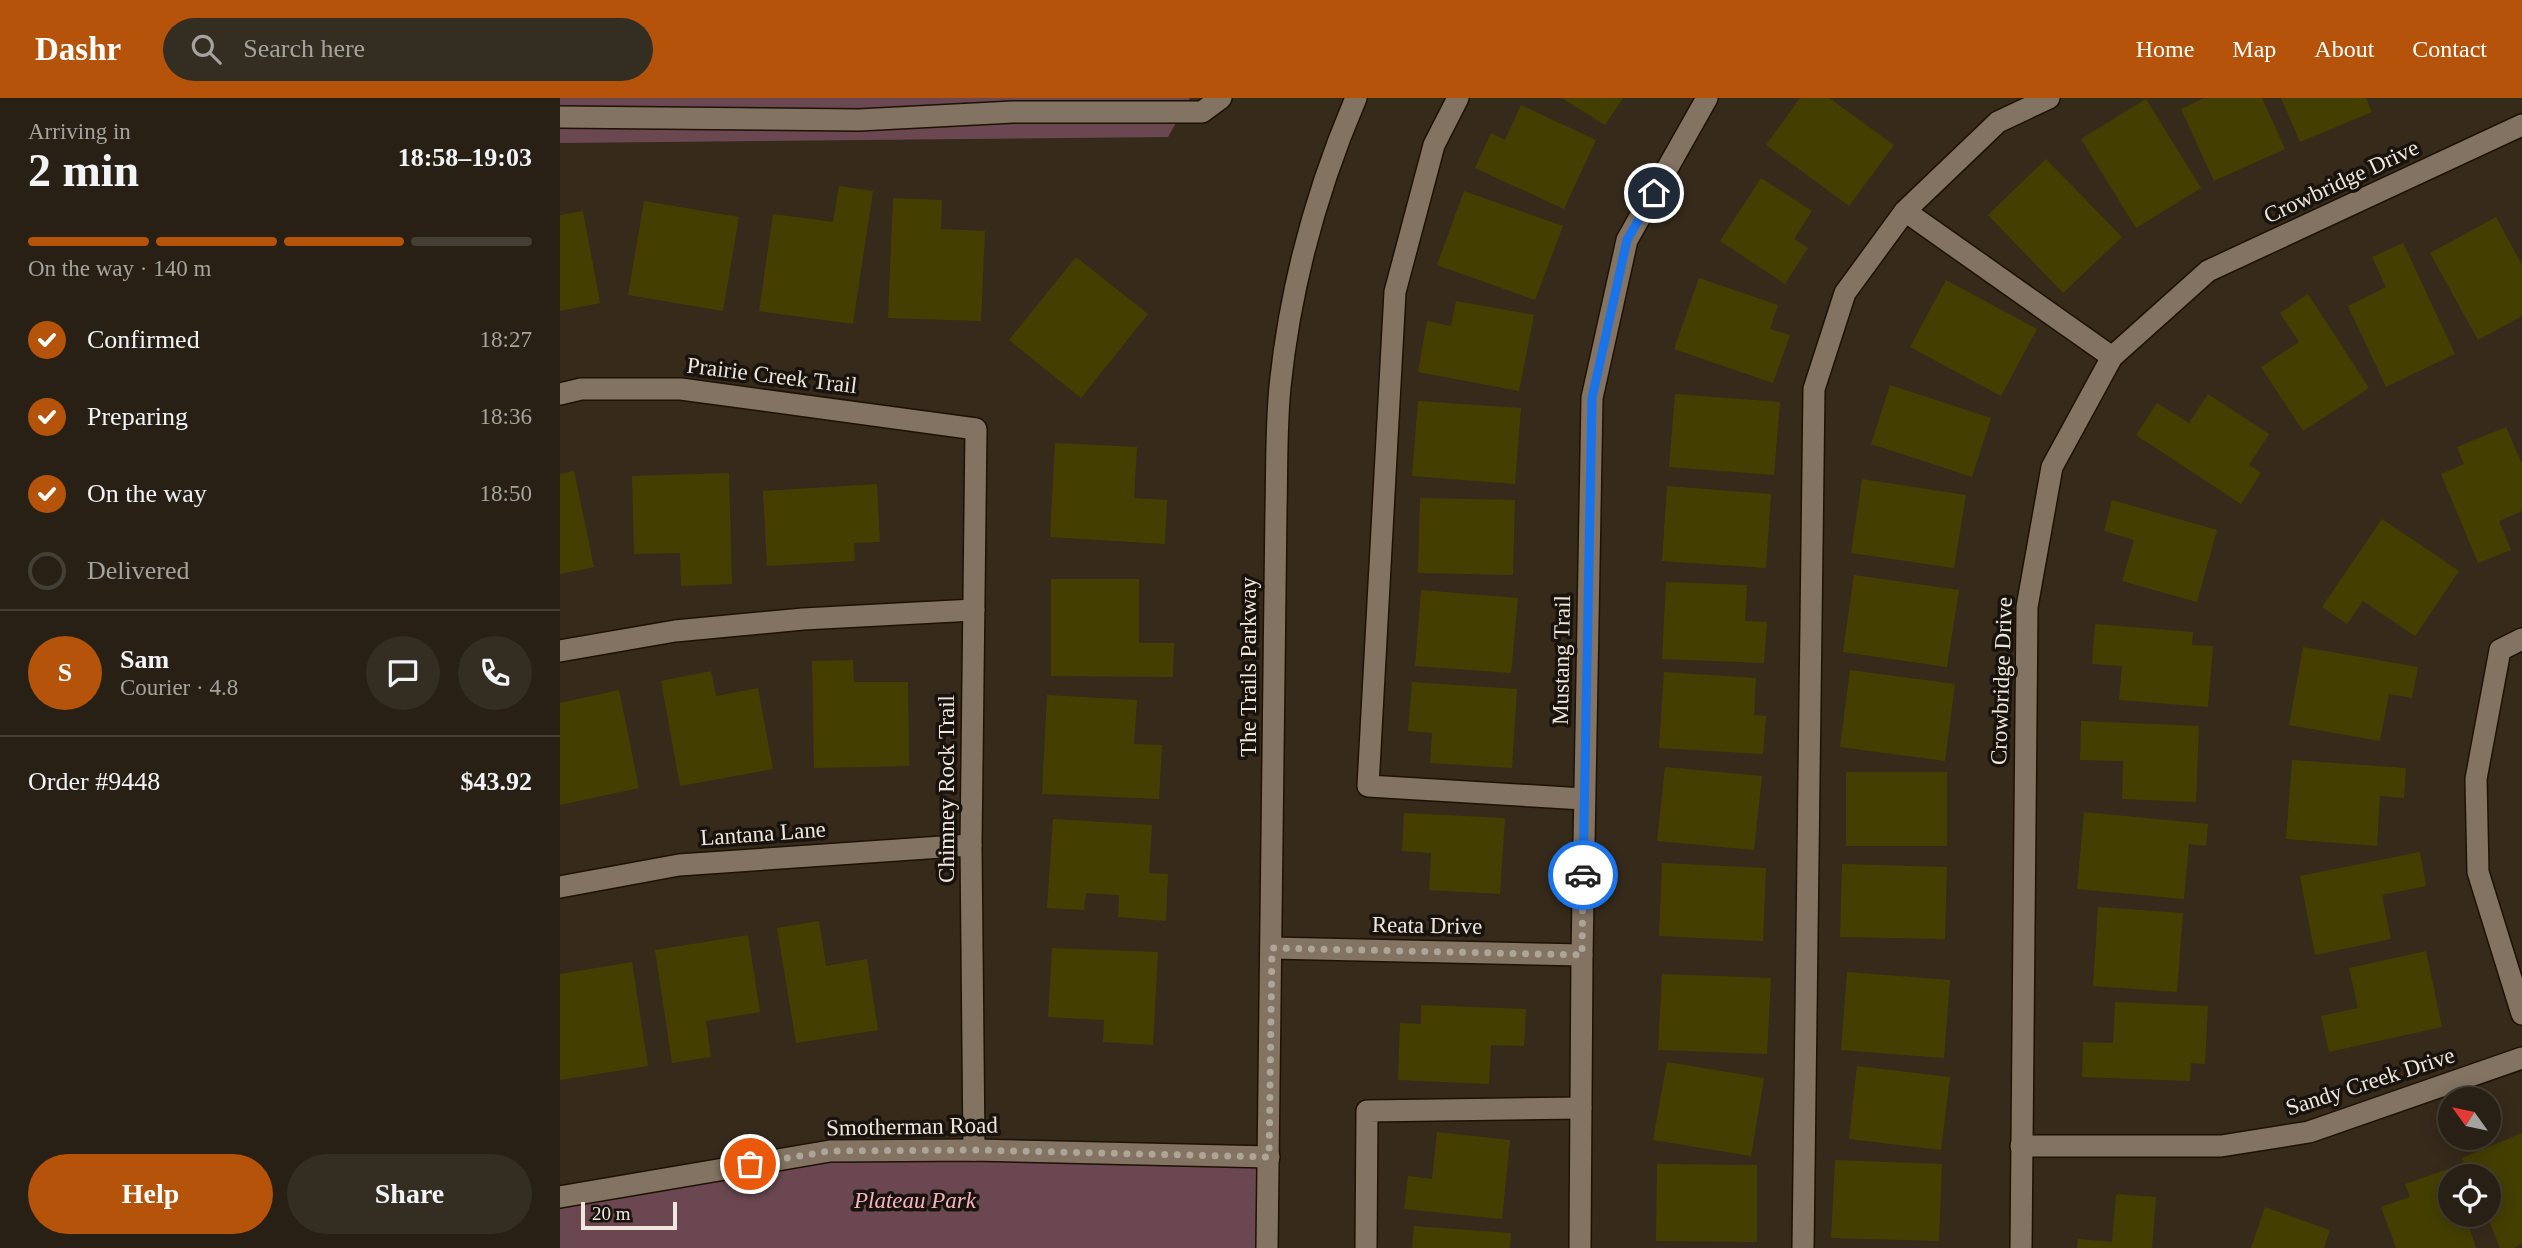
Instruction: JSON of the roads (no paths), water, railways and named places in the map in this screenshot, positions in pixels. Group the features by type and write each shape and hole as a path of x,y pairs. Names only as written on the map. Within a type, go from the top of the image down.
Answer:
{"street":[{"path":"560,117 859,120 1013,112 1202,112 1222,98"},
{"name":"The Trails Parkway","path":"1267,1248 1276,509 1280,387 1300,265 1339,138 1356,98"},
{"path":"1458,98 1433,145 1395,292 1368,786 1584,799"},
{"name":"Mustang Trail","path":"1580,1248 1584,799 1592,398 1627,240 1707,98"},
{"path":"1803,1248 1814,389 1845,293 1905,211 1998,122 2049,98"},
{"name":"Crowbridge Drive","path":"2021,1248 2027,607 2052,467 2112,357 2207,271 2522,125"},
{"path":"1905,211 2112,357"},
{"name":"Prairie Creek Trail","path":"560,394 581,390 681,389 976,429"},
{"name":"Chimney Rock Trail","path":"974,1150 971,845 976,429"},
{"path":"560,651 675,631 803,619 974,610"},
{"path":"2522,639 2500,649 2476,779 2478,873 2522,1014"},
{"name":"Lantana Lane","path":"560,887 679,865 971,845"},
{"name":"Reata Drive","path":"1272,948 1582,955"},
{"name":"Sandy Creek Drive","path":"2021,1146 2221,1146 2309,1132 2522,1058"},
{"path":"1366,1248 1367,1111 1581,1108"},
{"name":"Smotherman Road","path":"560,1197 830,1151 974,1150 1269,1157"}],"park label":[{"name":"Plateau Park","path":"915,1200"}]}
